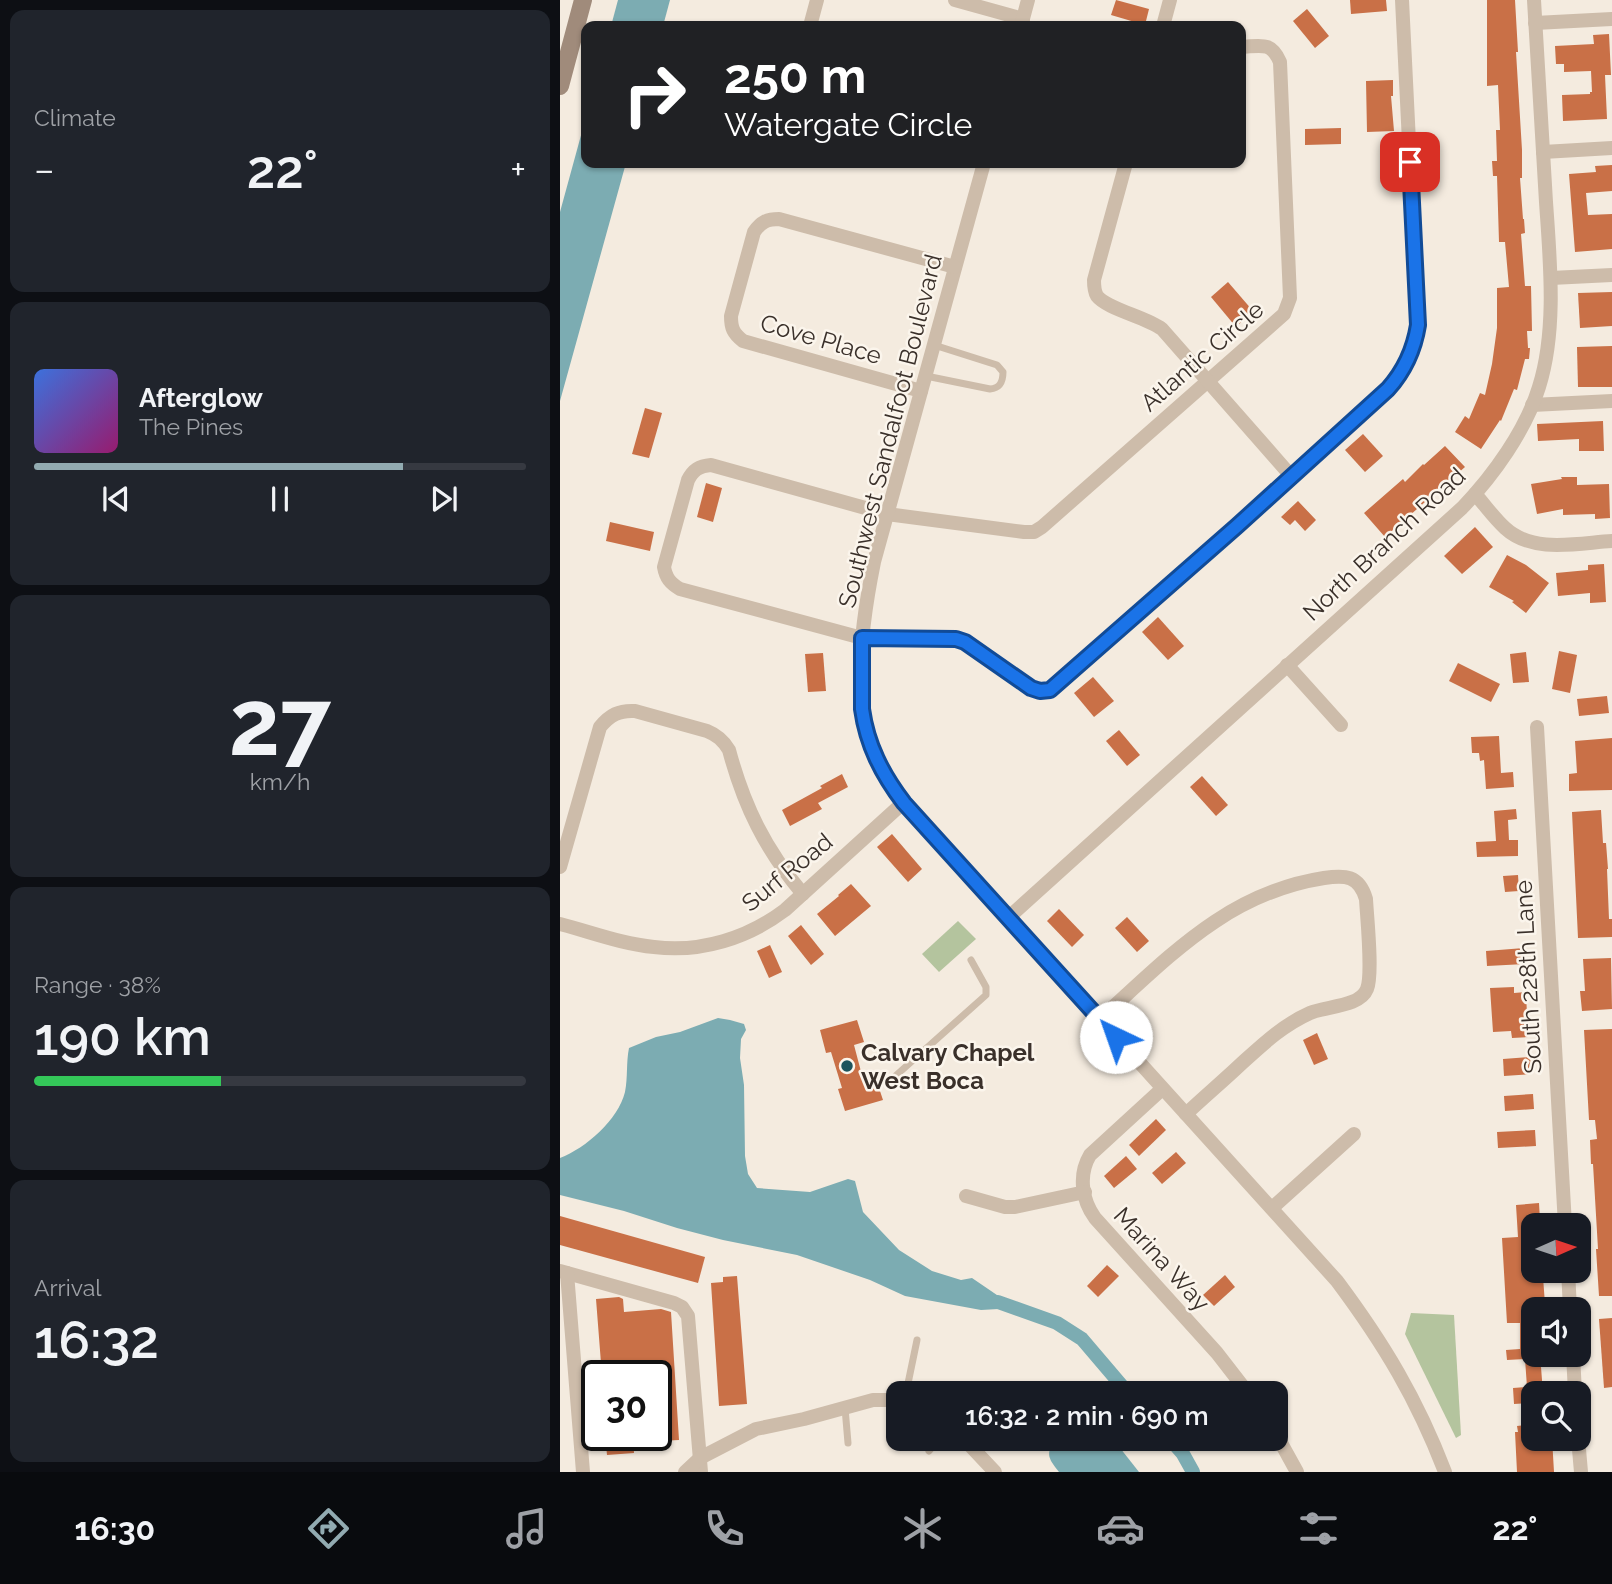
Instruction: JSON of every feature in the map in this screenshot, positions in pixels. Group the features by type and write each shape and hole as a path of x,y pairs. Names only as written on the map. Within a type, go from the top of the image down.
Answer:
{"main road":[{"path":"560,86 583,0"}],"street":[{"path":"811,21 817,0"},
{"path":"955,0 1016,21"},
{"path":"1023,21 1028,0"},
{"path":"1164,21 1170,0"},
{"path":"862,638 956,639 965,642 1031,688 1050,690 1388,389 1405,367 1415,344 1418,325 1402,0"},
{"name":"North Branch Road","path":"1008,918 1462,508 1501,461 1524,423 1539,387 1547,353 1550,278 1534,0"},
{"path":"1535,23 1612,19"},
{"name":"Atlantic Circle","path":"862,638 680,589 671,584 664,567 692,472 701,466 711,465 887,514 1024,532 1034,532 1042,527 1283,314 1290,298 1280,62 1276,52 1267,46 1246,47"},
{"path":"1543,152 1612,148"},
{"name":"Southwest Sandalfoot Boulevard","path":"983,168 874,562 862,638 862,709 870,743 878,764 904,803 1337,1281 1365,1318 1412,1395 1445,1472"},
{"path":"1125,168 1094,280 1098,298 1162,329 1292,477"},
{"name":"Cove Place","path":"921,391 743,341 735,335 731,316 747,256 754,232 760,223 779,219 955,267"},
{"path":"1550,278 1612,275"},
{"path":"1532,405 1612,401"},
{"path":"1475,494 1506,529 1524,540 1552,545 1612,541"},
{"path":"1287,666 1341,725"},
{"path":"560,867 596,735 609,717 625,711 635,711 716,734 724,742 755,825 784,871 803,894"},
{"name":"South 228th Lane","path":"1537,727 1564,1213"},
{"name":"Surf Road","path":"560,924 652,947 688,948 722,942 745,934 776,917 904,803"},
{"path":"1100,1019 1189,939 1216,919 1255,898 1307,881 1339,876 1348,877 1359,884 1366,899 1370,978 1367,991 1360,999 1351,1003 1320,1009 1282,1028 1186,1114"},
{"name":"Marina Way","path":"1162,1089 1090,1155 1084,1164 1082,1174 1089,1210 1217,1353 1239,1381"},
{"path":"1272,1208 1353,1134"},
{"path":"966,1196 1005,1207 1015,1207 1085,1192"},
{"path":"583,1472 564,1272 674,1303 682,1307 688,1315 701,1465"},
{"path":"685,1472 701,1465 756,1429 873,1401 886,1400"},
{"path":"975,1451 995,1472"},
{"path":"1285,1451 1297,1472"},
{"path":"1579,1451 1581,1472"}],"lane":[{"path":"925,376 990,389 996,388 1002,381 1003,372 997,365 934,345"},
{"path":"892,1079 986,995 986,987 971,961"},
{"path":"908,1381 917,1340"},
{"path":"845,1408 848,1443"}],"green space":[{"path":"958,921 976,939 939,972 922,954"},
{"path":"1411,1313 1454,1315 1461,1435 1456,1438 1405,1334"}],"water":[{"path":"618,0 670,0 664,21 612,21"},
{"path":"581,135 581,168 625,168 560,401 560,212"},
{"path":"718,1018 744,1024 746,1030 741,1039 740,1058 744,1085 745,1156 748,1174 757,1188 810,1192 848,1179 855,1181 863,1212 899,1250 932,1271 961,1280 972,1278 1016,1308 981,1310 905,1296 870,1280 797,1255 723,1240 560,1195 560,1158 600,1132 616,1113 625,1092 629,1048"},
{"path":"1122,1451 1139,1472 1059,1472 1052,1463 1049,1452"}],"building":[{"path":"1116,0 1149,9 1146,21 1131,21 1111,15"},
{"path":"1350,0 1386,0 1387,11 1351,14"},
{"path":"1487,0 1515,0 1522,150 1520,178 1525,233 1521,234 1525,286 1531,286 1532,331 1527,331 1529,359 1525,359 1517,390 1514,389 1501,421 1481,449 1455,432 1465,416 1469,419 1480,393 1485,395 1497,328 1497,288 1509,287 1505,242 1499,242 1497,176 1493,176 1492,161 1497,161 1496,130 1500,130 1498,85 1487,86"},
{"path":"1307,9 1329,36 1315,48 1293,21"},
{"path":"1609,34 1611,75 1605,75 1607,119 1563,121 1562,95 1590,94 1591,71 1564,72 1564,64 1556,64 1555,46 1594,44 1593,35"},
{"path":"1393,80 1391,96 1394,131 1367,132 1366,81"},
{"path":"1341,128 1341,144 1305,145 1305,129"},
{"path":"1612,165 1612,191 1586,193 1588,215 1612,214 1612,249 1575,252 1569,174 1596,172 1595,166"},
{"path":"1228,282 1253,311 1236,327 1211,297"},
{"path":"1612,292 1612,326 1580,328 1578,293"},
{"path":"1612,346 1612,387 1578,387 1577,347"},
{"path":"645,408 662,413 649,458 632,454"},
{"path":"1603,421 1604,451 1579,451 1579,439 1538,441 1537,424"},
{"path":"1363,434 1383,456 1365,472 1345,450"},
{"path":"1445,446 1465,467 1385,537 1364,513 1403,479 1405,482"},
{"path":"1561,477 1577,477 1577,485 1609,484 1610,518 1595,519 1595,514 1563,515 1563,509 1537,514 1531,484 1562,479"},
{"path":"706,483 722,488 713,522 697,517"},
{"path":"1298,501 1316,520 1305,531 1295,520 1290,525 1281,517"},
{"path":"610,522 654,532 650,551 606,541"},
{"path":"1475,527 1493,547 1462,574 1444,556"},
{"path":"1507,555 1526,565 1549,583 1526,613 1512,602 1514,601 1489,587"},
{"path":"1604,564 1606,602 1590,603 1590,593 1558,596 1556,573 1588,570 1588,565"},
{"path":"1158,617 1184,646 1168,660 1142,632"},
{"path":"1559,651 1577,655 1570,693 1552,689"},
{"path":"1526,652 1529,682 1513,683 1510,654"},
{"path":"823,653 826,691 808,692 805,654"},
{"path":"1458,663 1500,684 1491,702 1449,681"},
{"path":"1093,677 1114,701 1094,717 1074,693"},
{"path":"1607,696 1609,713 1579,716 1577,699"},
{"path":"1119,730 1140,755 1127,766 1106,741"},
{"path":"1499,736 1501,773 1513,772 1514,787 1486,789 1484,760 1480,761 1479,753 1472,753 1471,737"},
{"path":"1612,738 1612,790 1569,791 1569,774 1577,773 1575,741"},
{"path":"842,774 848,787 818,803 822,809 790,826 782,810"},
{"path":"1202,776 1228,805 1216,816 1190,787"},
{"path":"1516,809 1517,819 1508,820 1509,840 1518,840 1518,856 1477,857 1476,842 1496,841 1494,811"},
{"path":"1601,810 1603,843 1606,843 1612,937 1578,938 1572,812"},
{"path":"892,834 922,869 908,882 877,847"},
{"path":"1518,875 1519,891 1505,892 1503,876"},
{"path":"851,884 871,906 835,936 817,914"},
{"path":"1059,909 1084,935 1072,947 1047,921"},
{"path":"1127,917 1149,941 1137,952 1115,928"},
{"path":"801,925 824,954 811,965 788,936"},
{"path":"770,945 782,972 769,978 757,951"},
{"path":"1524,948 1525,964 1487,966 1486,951"},
{"path":"1611,958 1612,1009 1582,1011 1580,991 1585,991 1583,959"},
{"path":"1514,987 1514,993 1526,992 1528,1037 1512,1038 1511,1031 1493,1032 1490,988"},
{"name":"Calvary Chapel West Boca","path":"857,1020 864,1042 854,1045 864,1083 876,1079 883,1100 845,1111 838,1089 842,1088 831,1052 826,1053 820,1030"},
{"path":"1612,1029 1612,1296 1599,1296 1590,1140 1597,1139 1595,1120 1589,1120 1584,1030"},
{"path":"1317,1033 1328,1059 1314,1065 1303,1040"},
{"path":"1530,1057 1532,1074 1504,1076 1503,1059"},
{"path":"1533,1094 1534,1109 1505,1111 1504,1096"},
{"path":"1156,1119 1166,1130 1139,1156 1129,1145"},
{"path":"1535,1130 1536,1146 1498,1148 1497,1132"},
{"path":"1176,1152 1186,1163 1162,1184 1152,1173"},
{"path":"1126,1156 1137,1169 1114,1188 1104,1176"},
{"path":"1539,1203 1540,1213 1521,1213 1521,1283 1543,1283 1544,1297 1521,1297 1521,1359 1507,1360 1506,1350 1520,1349 1520,1323 1507,1323 1502,1238 1518,1237 1516,1205"},
{"path":"560,1216 705,1257 698,1283 560,1245"},
{"path":"1107,1265 1119,1276 1098,1297 1087,1286"},
{"path":"1225,1275 1235,1287 1214,1306 1203,1295"},
{"path":"737,1276 747,1404 719,1406 711,1283 723,1282 723,1277"},
{"path":"619,1297 623,1299 624,1312 661,1309 671,1312 679,1440 672,1440 672,1360 601,1360 596,1299"},
{"path":"1612,1318 1612,1387 1604,1388 1599,1319"},
{"path":"1526,1367 1541,1367 1542,1381 1527,1381"},
{"path":"1521,1387 1521,1404 1514,1404 1513,1388"},
{"path":"1517,1426 1521,1426 1521,1451 1553,1451 1554,1472 1517,1472"},
{"path":"607,1451 634,1451 634,1453 607,1455"}],"waterway":[{"path":"998,1302 1057,1323 1082,1339 1118,1381"},
{"path":"1180,1451 1193,1472"}],"place":[{"name":"Calvary Chapel West Boca","path":"847,1066"}],"route":[{"path":"1116,1037 904,803 890,784 878,764 863,721 862,638 956,639 965,642 1031,688 1050,690 1237,526 1398,378 1415,344 1418,325 1410,162"}]}
